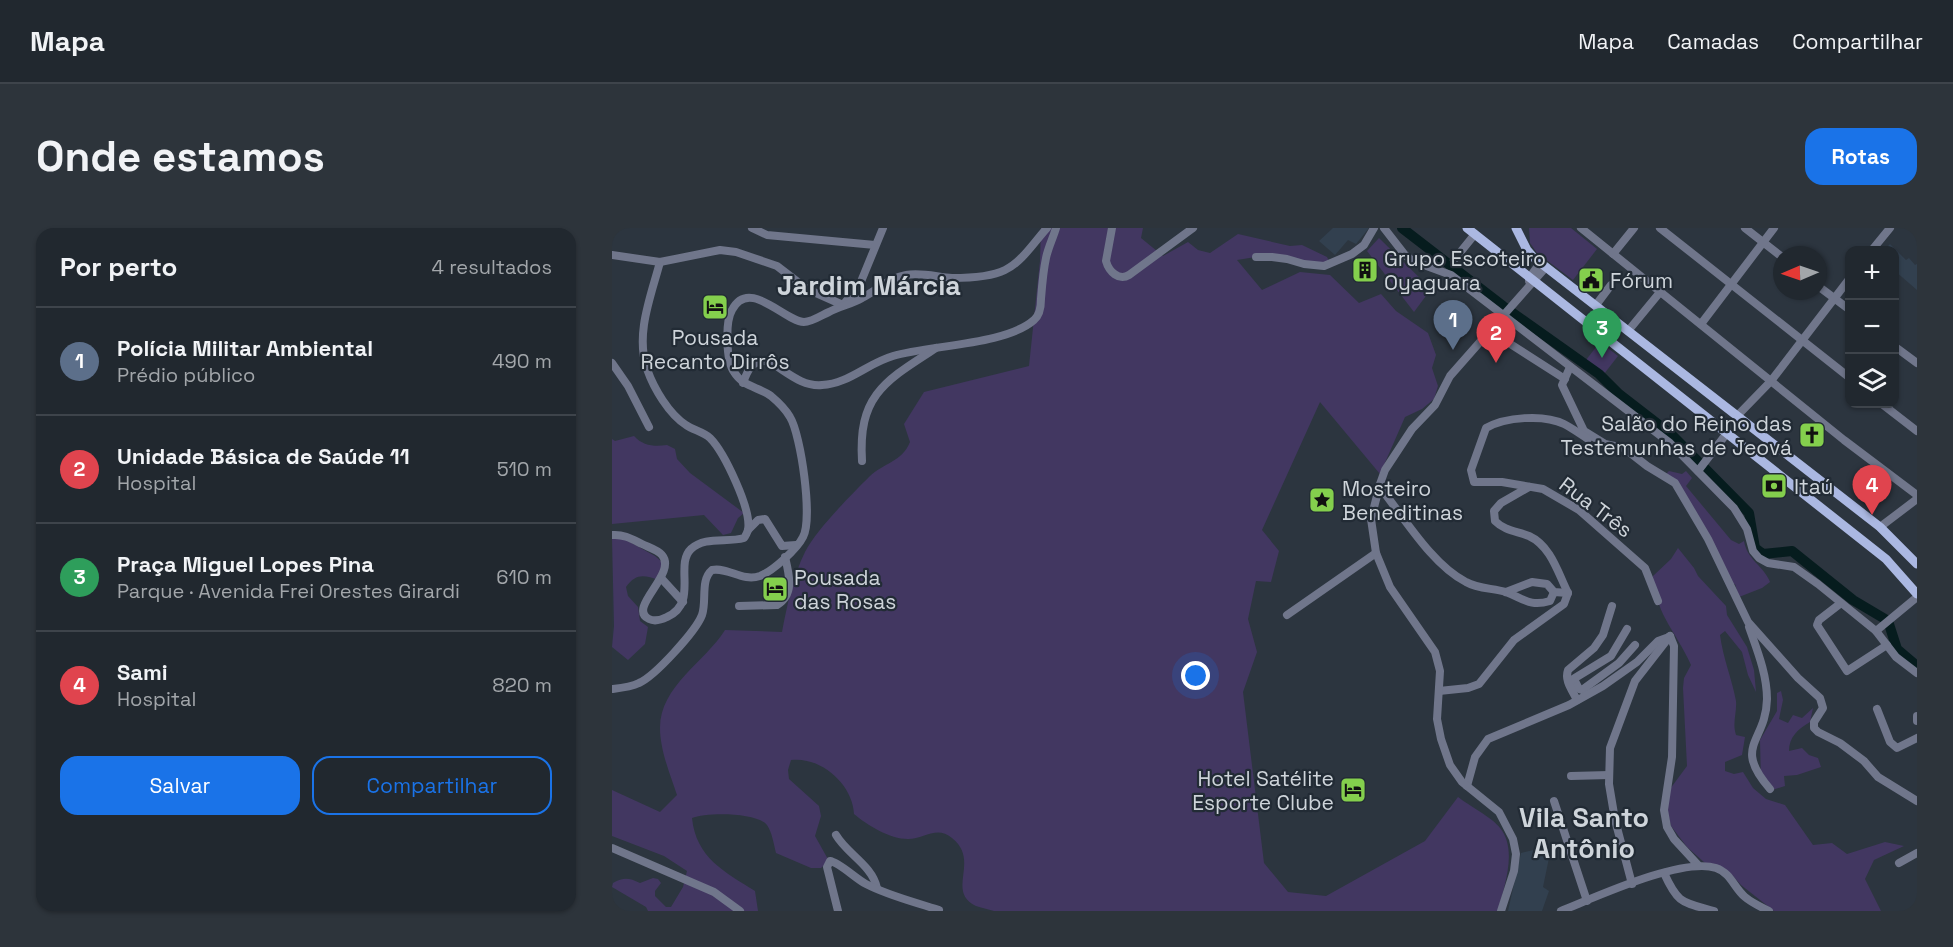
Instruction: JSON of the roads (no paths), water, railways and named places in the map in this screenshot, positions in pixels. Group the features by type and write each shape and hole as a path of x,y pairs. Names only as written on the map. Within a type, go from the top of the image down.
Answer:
{"main road":[{"path":"1516,228 1523,242 1540,262 1880,527 1917,564"},
{"path":"1471,231 1886,559 1917,596"},
{"path":"1529,279 1540,262"},
{"path":"1647,371 1656,366 1659,357"},
{"path":"1668,386 1670,377 1679,372"},
{"path":"1726,432 1741,419"},
{"path":"1726,432 1741,419"}],"street":[{"path":"752,228 767,235 874,245"},
{"path":"843,305 860,284 874,245 883,228"},
{"path":"612,689 633,686 651,676 694,630 702,616 708,573 712,570 724,570 747,578 758,577 778,565 803,538 807,520 798,435 789,416 771,396 743,382 733,372 728,348 728,325 734,306 743,300 760,300 805,322 863,298 885,283 906,275 953,278 999,272 1013,265 1047,228"},
{"path":"743,382 752,364 768,361 802,382 820,386 834,384 892,356 940,345 987,339 1014,331 1033,322 1041,307 1046,256 1056,228"},
{"path":"1112,228 1106,261 1107,266 1118,278 1129,275 1193,228"},
{"path":"1256,257 1287,259 1323,266 1352,254 1364,245 1374,228"},
{"path":"1384,228 1405,255 1413,261 1451,275 1670,443 1734,508 1747,529 1753,551 1759,558 1768,563 1794,567 1877,631 1896,657 1917,673"},
{"path":"1523,228 1523,242"},
{"path":"1581,228 1917,497 1880,527"},
{"path":"1613,254 1634,228"},
{"path":"1660,228 1845,374"},
{"path":"1745,228 1773,250"},
{"path":"1701,324 1774,228"},
{"path":"1875,246 1890,228"},
{"path":"1454,260 1471,231"},
{"path":"612,255 660,262 720,250 736,252 777,266 807,289 843,305"},
{"path":"660,262 643,325 644,357 647,369 656,389 670,410 687,426 710,439 716,447 741,494 746,509 746,534"},
{"path":"1501,911 1514,871 1516,854 1513,839 1498,812 1462,782 1450,765 1437,719 1440,671 1435,652 1390,587 1376,553 1371,519 1379,486 1394,454 1412,429 1435,405 1450,376 1512,306 1540,262"},
{"path":"1741,419 1845,284"},
{"path":"1596,305 1611,285"},
{"path":"1628,331 1661,291"},
{"path":"1827,293 1845,306"},
{"path":"1490,331 1565,379"},
{"path":"862,461 863,423 868,406 876,395 901,372 940,345"},
{"path":"1899,350 1917,363"},
{"path":"612,363 628,386 649,427"},
{"path":"1570,367 1562,385 1584,431 1605,444"},
{"path":"1887,408 1917,431"},
{"path":"1529,487 1474,482 1471,470 1486,428 1511,419 1549,419 1564,424 1592,442 1624,448 1647,466 1675,483 1708,539 1748,622 1763,666 1767,712 1753,747 1752,759 1754,769 1770,789"},
{"path":"1698,470 1726,432"},
{"path":"1379,486 1444,569 1468,584 1506,592 1524,602 1540,604 1550,601 1554,592"},
{"name":"Rua Três","path":"1568,593 1548,551 1531,537 1502,528 1495,521 1494,511 1501,503 1529,487 1543,489 1579,510 1645,568 1658,601"},
{"path":"612,535 629,537 662,554 665,569 642,607 643,614 648,619 660,620 679,610 683,602 687,554 693,547 705,542 746,534 758,520 765,519 782,546 796,545"},
{"path":"1287,615 1376,553"},
{"path":"739,606 777,605 782,602 790,583 785,557"},
{"path":"661,578 683,602"},
{"path":"1439,691 1468,688 1479,684 1514,640 1564,604 1568,593 1554,592 1547,584 1532,582 1506,592"},
{"path":"1877,631 1917,596"},
{"path":"1841,603 1816,623 1847,671 1887,645"},
{"path":"1612,606 1603,635 1594,648 1568,670 1566,675 1582,690 1619,663 1635,645"},
{"path":"1748,622 1798,678 1820,698 1823,708 1814,722 1814,728 1840,743 1864,761 1878,777 1917,801"},
{"path":"1571,681 1611,656 1627,629"},
{"path":"1467,786 1475,757 1488,740 1603,686 1637,662 1658,641 1670,636"},
{"path":"1632,884 1615,820 1609,775 1610,748 1635,681 1670,636"},
{"path":"1670,636 1674,646 1672,757 1664,810 1666,827 1698,865"},
{"path":"1571,681 1577,700"},
{"path":"1877,709 1890,742 1897,748 1917,738"},
{"path":"1917,716 1917,721"},
{"path":"1571,776 1609,775"},
{"path":"1554,801 1587,901"},
{"path":"836,835 845,849 856,856 874,879 877,888"},
{"path":"612,848 714,892 740,911"},
{"path":"1899,863 1917,853"},
{"path":"838,911 827,867 829,862 835,862 847,873 866,884 939,910"},
{"path":"1562,911 1664,873 1685,866 1698,865 1716,868 1729,875 1744,896 1769,911"},
{"path":"1664,873 1672,892 1680,900 1714,911"}],"waterway":[{"path":"1402,228 1503,306 1599,374 1619,394 1672,435 1749,513 1755,548 1763,554 1792,551 1853,600 1885,619 1889,624 1897,649 1917,666"}],"place":[{"name":"Grupo Escoteiro Oyaguara","path":"1365,270"},
{"name":"Fórum","path":"1591,280"},
{"name":"Pousada Recanto Dirrôs","path":"715,307"},
{"name":"Polícia Militar Ambiental","path":"1453,350"},
{"name":"Praça Miguel Lopes Pina","path":"1602,358"},
{"name":"Unidade Básica de Saúde 11","path":"1496,363"},
{"name":"Salão do Reino das Testemunhas de Jeová","path":"1812,435"},
{"name":"Itaú","path":"1774,486"},
{"name":"Mosteiro Beneditinas","path":"1322,500"},
{"name":"Sami","path":"1872,515"},
{"name":"Pousada das Rosas","path":"775,589"},
{"name":"Hotel Satélite Esporte Clube","path":"1353,790"}],"district":[{"name":"Jardim Márcia","path":"869,285"},
{"name":"Vila Santo Antônio","path":"1584,832"}]}
